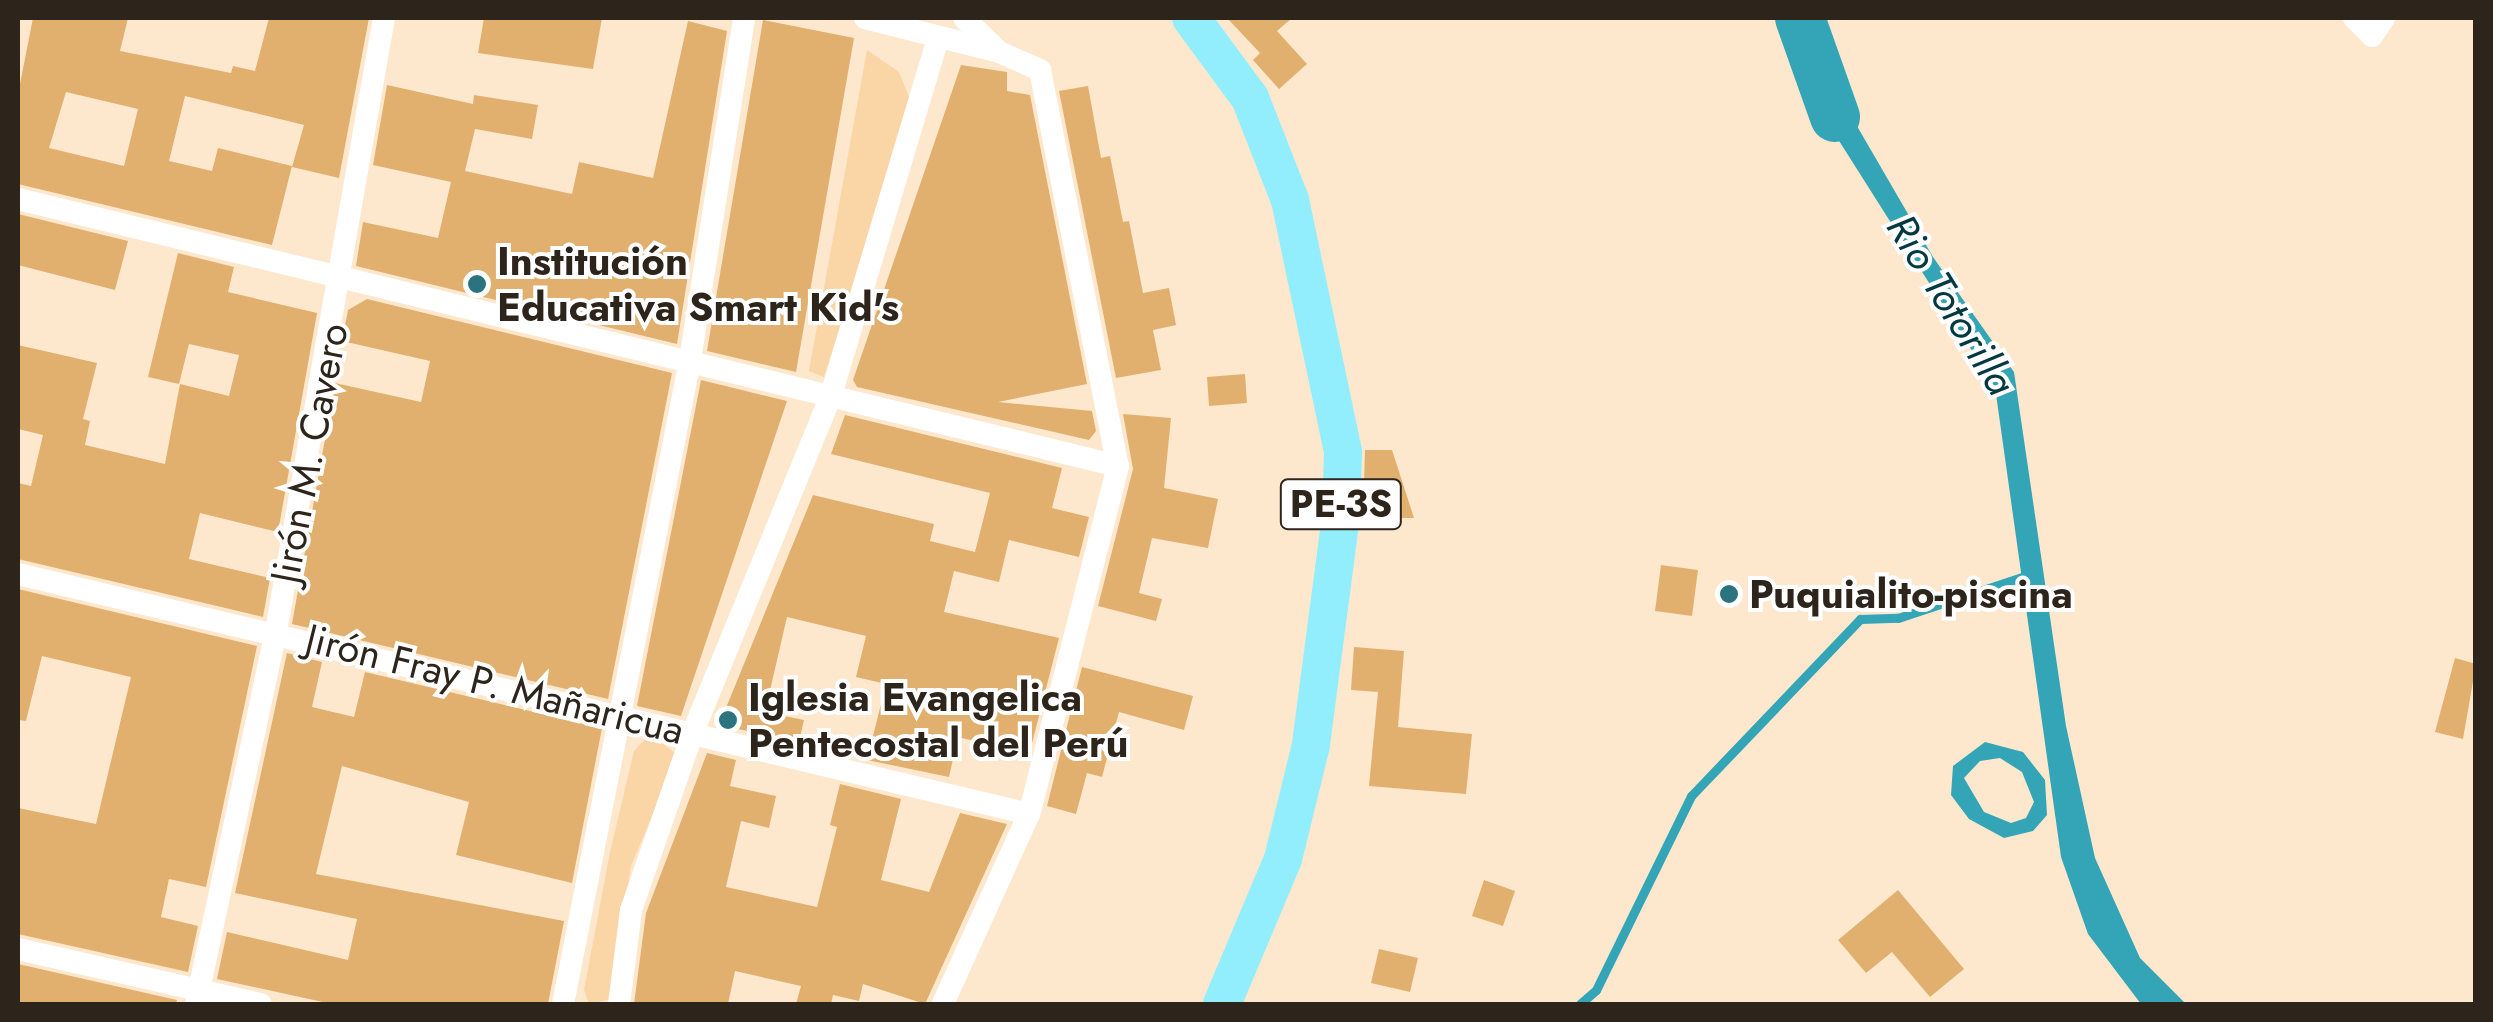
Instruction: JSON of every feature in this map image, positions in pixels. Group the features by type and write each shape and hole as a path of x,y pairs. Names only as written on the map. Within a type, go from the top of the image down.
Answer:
{"highway":[{"name":"PE-3S","path":"1191,18 1250,98 1290,200 1343,452 1341,516 1311,745 1283,860 1222,1004"}],"street":[{"name":"Jirón M. Cavero","path":"198,998 276,631 342,276 384,18"},
{"path":"563,1004 690,360 744,18"},
{"path":"865,18 937,41 999,52 1040,70 1118,466 1029,814 943,1004"},
{"path":"964,18 999,52"},
{"path":"2354,18 2372,36 2384,18"},
{"path":"619,1004 630,910 693,732 831,395 937,41"},
{"path":"18,199 1118,466"},
{"name":"Jirón Fray P. Mañaricua","path":"18,574 276,631 1029,814"},
{"path":"18,949 198,998 261,1004"}],"shaded area":[{"path":"867,50 899,72 911,102 824,377 809,371"},
{"path":"650,734 678,755 631,866 611,999 589,1004 584,990 610,852 634,751"}],"water":[{"path":"1819,47 1839,95 1933,257 2014,372 2066,726 2095,858 2140,958 2186,1004 2141,1004 2088,934 2061,857 1995,387 1829,125 1801,61"},
{"path":"1985,742 2023,752 2045,780 2047,815 2033,831 2004,838 1969,819 1951,795 1953,766","holes":["2000,758 2022,772 2034,802 2026,818 2011,823 1984,812 1964,778 1980,761"]}],"building":[{"path":"33,18 128,18 120,51 231,73 233,66 255,71 269,18 369,18 339,178 292,167 304,125 185,96 169,161 212,171 218,148 292,166 272,245 18,184 18,94","holes":["66,92 138,109 124,166 49,148"]},
{"path":"484,18 602,18 593,69 478,53"},
{"path":"1227,18 1292,18 1277,31 1307,64 1279,89 1253,60 1260,53"},
{"path":"763,20 854,38 796,372 707,351"},
{"path":"688,21 727,31 677,344 356,266 363,222 438,238 451,182 373,165 387,85 473,104 474,95 538,105 532,139 475,129 465,171 572,194 579,162 653,178"},
{"path":"961,65 1007,72 1007,91 1030,95 1087,384 998,402 1092,411 1096,431 1089,440 857,387 853,380"},
{"path":"1088,86 1101,158 1110,156 1123,222 1129,221 1143,293 1169,288 1176,325 1153,330 1161,370 1116,378 1059,91"},
{"path":"18,214 128,241 115,290 18,265"},
{"path":"178,253 234,267 228,292 317,313 278,532 200,513 189,559 270,578 263,617 18,559 18,483 31,486 43,435 18,429 18,345 97,363 83,419 90,421 85,445 165,464 180,384 229,396 239,355 189,344 179,384 148,377"},
{"path":"367,299 672,373 608,699 292,624 335,383 421,402 430,361 342,341 348,310"},
{"path":"1245,374 1247,403 1209,406 1207,377"},
{"path":"701,380 787,401 681,716 637,706"},
{"path":"1123,414 1171,418 1164,488 1218,499 1208,548 1152,538 1139,593 1162,599 1156,621 1098,606 1133,469"},
{"path":"845,415 1062,468 1052,508 1089,517 1079,557 1009,540 999,582 954,571 944,612 1059,638 1029,755 958,737 949,777 867,760 886,684 856,677 866,636 787,617 765,712 804,720 799,742 719,725 813,495 934,524 930,541 975,552 990,493 831,454"},
{"path":"1365,450 1392,450 1414,518 1363,518"},
{"path":"1661,565 1698,570 1692,616 1655,611"},
{"path":"18,589 257,646 206,887 169,879 161,917 198,926 188,972 18,934 18,808 96,824 131,677 42,656 26,721 18,720"},
{"path":"1354,647 1404,651 1398,727 1472,734 1466,794 1369,786 1378,692 1351,690"},
{"path":"287,653 322,662 312,707 354,717 365,672 602,728 572,883 456,855 469,802 342,766 316,874 564,921 548,1004 332,1004 217,979 227,932 348,960 357,919 235,893"},
{"path":"2455,658 2476,664 2463,739 2435,732"},
{"path":"1082,667 1193,696 1184,730 1119,712 1102,777 1087,773 1076,814 1047,806"},
{"path":"707,753 736,760 730,786 776,796 769,828 741,821 726,887 817,907 837,827 830,825 840,784 901,799 881,880 929,892 960,813 1007,824 925,1004 863,984 859,1001 833,995 831,1004 796,1004 801,986 735,971 728,1004 634,1004 646,913"},
{"path":"1484,880 1515,891 1503,926 1472,916"},
{"path":"1898,890 1964,969 1930,997 1892,952 1866,973 1838,940"},
{"path":"1379,949 1418,958 1410,992 1371,983"},
{"path":"18,964 177,1000 176,1004 18,1004"}],"waterway":[{"name":"Rio Totorilla","path":"1800,18 1835,117"},
{"path":"1580,1004 1596,990 1691,796 1860,619 1898,618 2028,575"}],"place":[{"name":"Institución Educativa Smart Kid's","path":"477,284"},
{"name":"Puquialito-piscina","path":"1729,594"},
{"name":"Iglesia Evangelica Pentecostal del Perú","path":"728,720"}]}
